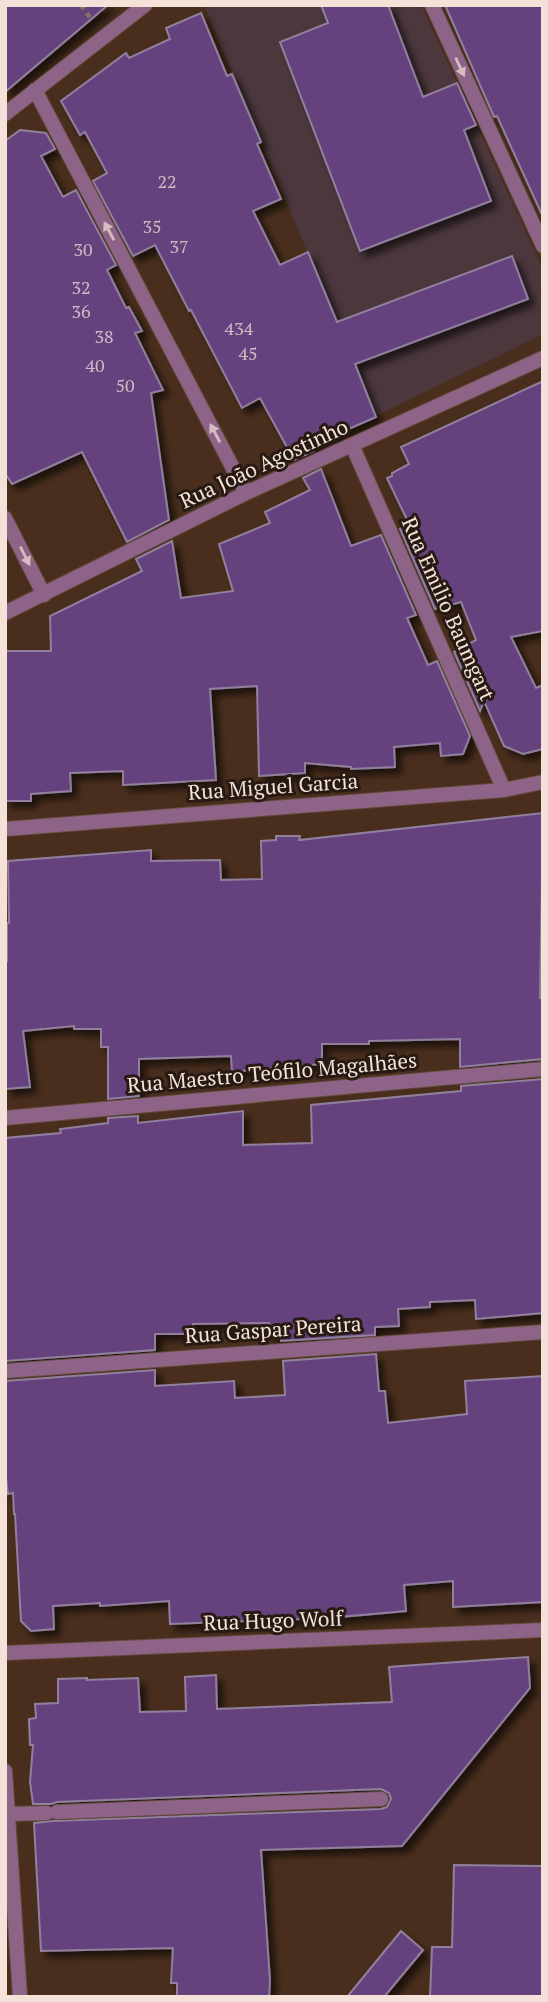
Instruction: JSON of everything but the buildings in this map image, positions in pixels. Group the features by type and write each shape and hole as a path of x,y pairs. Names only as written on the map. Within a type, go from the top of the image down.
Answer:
{"street":[{"path":"5,114 145,5"},
{"path":"432,5 543,246"},
{"path":"35,90 246,493"},
{"name":"Rua João Agostinho","path":"5,613 246,493 543,358"},
{"name":"Rua Emilio Baumgart","path":"352,445 504,790"},
{"path":"5,518 44,595"},
{"name":"Rua Miguel Garcia","path":"5,829 504,790 543,782"},
{"name":"Rua Maestro Teófilo Magalhães","path":"5,1118 543,1069"},
{"name":"Rua Gaspar Pereira","path":"5,1371 543,1332"},
{"name":"Rua Hugo Wolf","path":"5,1653 543,1630"},
{"path":"5,1771 20,1997"},
{"path":"8,1814 382,1799"}],"shaded area":[{"path":"204,5 421,5 543,269 543,334 376,416"}]}
